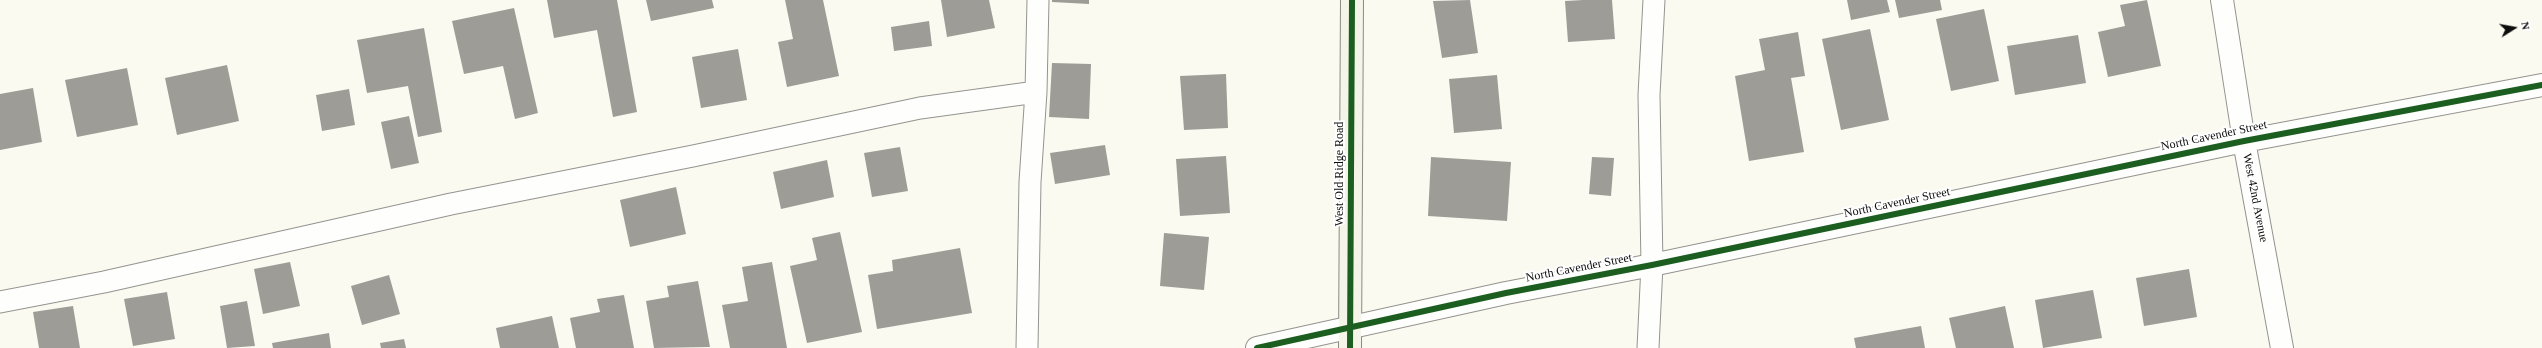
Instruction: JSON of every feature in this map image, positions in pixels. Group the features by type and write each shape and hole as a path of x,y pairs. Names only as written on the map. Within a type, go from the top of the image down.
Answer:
{"street":[{"name":"West Old Ridge Road","path":"1350,339 1352,0"},
{"name":"West 42nd Avenue","path":"2222,0 2244,141 2282,348"},
{"name":"North Cavender Street","path":"1257,348 1350,339 1506,293 1652,265 2244,141 2542,85"}],"lane":[{"path":"1027,348 1030,182 1036,92 1038,0"},
{"path":"1648,348 1652,265 1649,96 1654,0"},
{"path":"0,302 104,282 444,206 694,156 920,108 1036,92"}],"building":[{"path":"547,0 617,0 637,112 613,117 597,30 554,38"},
{"path":"646,0 712,0 714,8 651,21"},
{"path":"785,0 823,0 839,76 787,87 778,42 793,39"},
{"path":"941,0 989,0 995,28 947,37"},
{"path":"1052,0 1089,0 1089,4 1052,2"},
{"path":"1470,0 1478,53 1442,58 1433,1"},
{"path":"1612,0 1615,39 1568,42 1565,1"},
{"path":"1847,0 1887,0 1890,12 1851,20"},
{"path":"1895,0 1940,0 1942,10 1899,18"},
{"path":"2147,0 2161,66 2108,77 2098,32 2125,26 2120,5"},
{"path":"514,8 538,113 515,119 503,66 464,74 452,21"},
{"path":"1984,9 1999,81 1951,91 1936,19"},
{"path":"929,21 932,46 894,51 891,27"},
{"path":"424,28 442,132 418,137 408,86 367,93 357,40"},
{"path":"1870,29 1889,120 1841,130 1822,39"},
{"path":"1798,32 1805,76 1791,78 1804,152 1749,161 1735,76 1765,70 1759,39"},
{"path":"2078,35 2086,83 2015,95 2007,46"},
{"path":"738,49 747,100 701,108 692,57"},
{"path":"1052,63 1091,64 1089,119 1049,117"},
{"path":"227,65 239,121 177,135 165,78"},
{"path":"127,68 138,125 77,137 65,80"},
{"path":"1226,74 1228,128 1184,130 1180,76"},
{"path":"1497,75 1502,129 1454,133 1449,79"},
{"path":"33,88 42,142 0,150 0,94"},
{"path":"349,89 355,125 322,131 316,95"},
{"path":"409,116 419,163 391,169 381,122"},
{"path":"1105,145 1110,175 1055,184 1050,153"},
{"path":"900,147 908,191 872,197 864,153"},
{"path":"1226,156 1230,213 1180,216 1176,159"},
{"path":"1431,157 1511,162 1507,221 1428,216"},
{"path":"1592,157 1614,158 1611,196 1589,194"},
{"path":"827,160 834,197 781,209 773,172"},
{"path":"676,187 686,234 630,247 620,200"},
{"path":"840,232 862,332 807,343 790,266 817,260 812,238"},
{"path":"1164,233 1209,237 1204,290 1160,286"},
{"path":"960,248 972,313 877,329 868,275 893,271 892,260"},
{"path":"290,262 300,306 263,314 254,269"},
{"path":"772,262 787,348 730,348 722,305 748,301 742,267"},
{"path":"2189,269 2197,317 2144,326 2136,278"},
{"path":"389,275 400,314 362,325 351,286"},
{"path":"698,281 710,347 654,348 646,301 669,297 667,286"},
{"path":"2093,290 2102,338 2043,348 2035,300"},
{"path":"167,292 175,339 133,346 124,299"},
{"path":"624,295 634,348 576,348 570,318 600,312 597,299"},
{"path":"247,301 255,346 227,348 220,306"},
{"path":"73,306 80,348 39,348 33,312"},
{"path":"2005,306 2014,348 1956,348 1949,318"},
{"path":"552,316 559,348 500,348 496,328"},
{"path":"1921,326 1925,348 1856,348 1854,338"},
{"path":"329,333 331,348 273,348 272,343"},
{"path":"404,339 406,348 381,348 380,343"}],"cycle path":[{"path":"1350,348 1352,0"},
{"path":"1257,348 1506,293 1652,265 2244,141 2542,85"}]}
